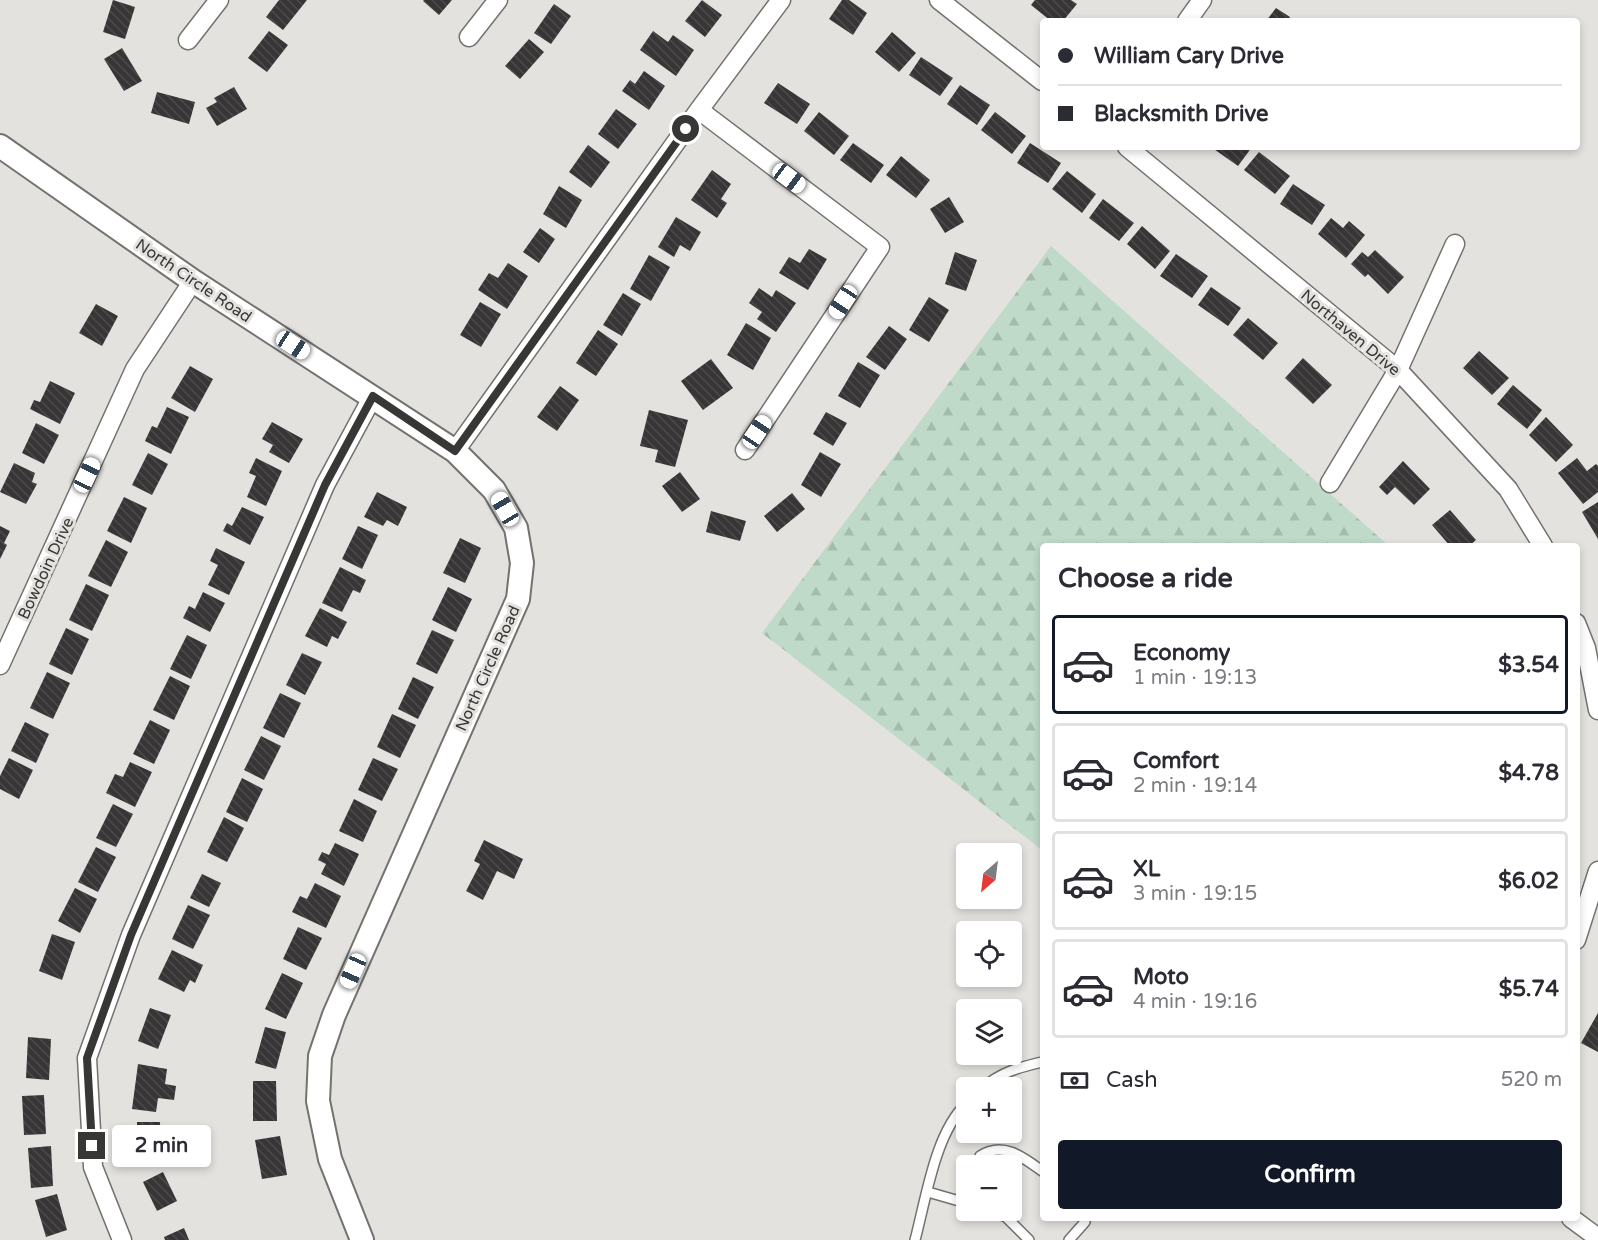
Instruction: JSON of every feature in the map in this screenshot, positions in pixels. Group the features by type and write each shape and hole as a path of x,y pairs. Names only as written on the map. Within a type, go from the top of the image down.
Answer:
{"street":[{"path":"188,39 219,0"},
{"path":"469,37 498,0"},
{"path":"455,451 699,110 781,0"},
{"path":"939,0 1040,79"},
{"path":"1189,18 1202,0"},
{"path":"699,110 880,247 745,450"},
{"name":"North Circle Road","path":"0,146 193,281 455,451 494,490 516,528 522,564 518,599 334,1015 320,1056 318,1101 330,1159 362,1240"},
{"name":"Northaven Drive","path":"1131,150 1398,370 1508,489 1541,543"},
{"path":"1330,483 1398,370 1455,244"},
{"name":"Bowdoin Drive","path":"0,665 135,369 193,281"},
{"path":"122,1240 93,1167 87,1058 131,935 325,485 373,396"},
{"path":"1580,633 1586,648 1598,710"},
{"path":"1580,927 1598,871"},
{"path":"1575,1221 1598,1238"}],"lane":[{"path":"998,1077 1021,1067 1040,1062"},
{"path":"915,1240 941,1143 956,1114"},
{"path":"981,1155 988,1150 998,1149 1015,1155"},
{"path":"1022,1157 1040,1170"},
{"path":"928,1192 956,1199"},
{"path":"1010,1221 1029,1240"},
{"path":"1069,1240 1085,1221"}],"green space":[{"path":"1051,246 1386,543 1040,543 1040,848 762,633"}],"building":[{"path":"113,0 135,7 125,39 103,32"},
{"path":"279,0 307,0 283,30 266,17"},
{"path":"424,0 452,0 439,15"},
{"path":"702,0 722,15 705,37 685,21"},
{"path":"842,0 849,0 867,13 853,35 829,19"},
{"path":"1035,0 1071,0 1077,4 1065,18 1047,18 1031,5"},
{"path":"554,4 571,16 551,44 534,33"},
{"path":"1276,8 1290,17 1289,18 1268,18"},
{"path":"269,31 288,45 267,72 248,58"},
{"path":"653,31 668,42 673,35 694,50 676,76 640,50"},
{"path":"892,32 916,53 899,72 875,52"},
{"path":"529,39 544,52 520,79 505,66"},
{"path":"122,48 142,81 124,91 104,59"},
{"path":"921,57 953,78 940,96 909,75"},
{"path":"644,71 665,86 649,110 622,91 630,80 635,84"},
{"path":"778,83 810,104 797,124 764,103"},
{"path":"960,85 990,105 977,125 947,104"},
{"path":"234,87 247,109 217,126 206,108 217,102 214,98"},
{"path":"157,92 195,102 189,124 151,113"},
{"path":"616,109 637,124 618,149 598,134"},
{"path":"819,112 849,136 834,155 804,131"},
{"path":"995,112 1026,136 1012,154 981,130"},
{"path":"853,143 884,165 871,183 840,160"},
{"path":"1030,143 1061,163 1048,183 1017,163"},
{"path":"588,145 610,162 591,188 569,172"},
{"path":"1215,150 1250,150 1238,166"},
{"path":"1259,152 1290,176 1275,194 1244,170"},
{"path":"901,156 930,180 916,198 886,175"},
{"path":"712,170 731,184 721,199 727,203 717,218 691,200"},
{"path":"1067,171 1096,194 1082,213 1052,189"},
{"path":"1293,184 1325,205 1312,225 1280,204"},
{"path":"559,186 582,200 566,228 543,214"},
{"path":"949,197 964,222 945,233 930,209"},
{"path":"1103,199 1134,223 1119,241 1089,218"},
{"path":"676,217 701,232 690,251 680,245 674,257 658,247"},
{"path":"1331,218 1343,228 1349,221 1365,235 1346,258 1318,234"},
{"path":"1142,226 1170,251 1155,269 1127,244"},
{"path":"540,228 555,239 539,263 523,252"},
{"path":"809,249 827,259 808,290 779,273 789,257 800,263"},
{"path":"1375,250 1404,277 1388,294 1368,274 1365,277 1351,264 1362,252 1368,257"},
{"path":"955,252 977,260 966,291 945,284"},
{"path":"1176,254 1208,276 1192,298 1160,276"},
{"path":"649,255 670,267 651,301 630,289"},
{"path":"508,263 528,276 507,309 478,290 489,273 498,278"},
{"path":"1211,287 1241,308 1228,326 1198,305"},
{"path":"759,288 772,297 776,290 796,303 776,332 757,319 762,312 749,303"},
{"path":"623,293 641,304 622,336 603,325"},
{"path":"929,297 949,310 929,342 909,330"},
{"path":"480,302 501,314 481,347 460,335"},
{"path":"96,304 118,316 102,346 79,333"},
{"path":"1248,318 1278,343 1263,360 1233,335"},
{"path":"746,323 771,338 753,370 727,355"},
{"path":"889,326 907,339 885,370 866,357"},
{"path":"598,330 618,344 596,376 576,363"},
{"path":"1479,351 1509,378 1492,395 1463,368"},
{"path":"1303,358 1332,385 1313,404 1285,378"},
{"path":"711,359 733,388 703,410 681,381"},
{"path":"858,362 880,375 860,408 838,396"},
{"path":"190,366 213,379 195,412 171,398"},
{"path":"50,381 75,393 60,424 30,409 34,400 40,402"},
{"path":"1513,385 1542,410 1527,429 1497,404"},
{"path":"560,386 579,400 557,431 537,417"},
{"path":"167,407 189,417 171,454 145,441 152,426 157,428"},
{"path":"649,410 688,420 675,467 655,462 658,450 640,446"},
{"path":"826,412 847,423 833,446 813,434"},
{"path":"1546,417 1573,445 1556,462 1529,435"},
{"path":"272,422 303,439 289,463 269,452 273,445 262,439"},
{"path":"36,423 59,435 44,464 22,453"},
{"path":"820,452 841,464 821,497 801,485"},
{"path":"148,453 168,464 152,495 132,485"},
{"path":"256,458 282,471 266,506 247,497 256,476 249,473"},
{"path":"1577,458 1587,471 1596,464 1598,466 1598,492 1583,504 1558,473"},
{"path":"1403,461 1430,489 1414,505 1395,487 1387,495 1379,487"},
{"path":"14,463 35,473 32,482 37,484 26,504 0,492"},
{"path":"680,472 700,499 682,512 662,486"},
{"path":"377,492 407,507 398,526 387,520 383,526 364,517"},
{"path":"792,493 805,509 777,532 764,516"},
{"path":"124,497 147,508 131,543 107,531"},
{"path":"1598,502 1598,539 1582,512"},
{"path":"242,507 264,517 250,545 223,531 227,523 232,526"},
{"path":"1450,510 1476,540 1472,543 1447,543 1432,525"},
{"path":"711,511 746,521 740,541 706,532"},
{"path":"0,526 10,531 4,543 7,545 0,559"},
{"path":"358,526 378,535 362,569 342,559"},
{"path":"460,538 481,548 465,583 443,573"},
{"path":"106,540 128,552 111,587 88,576"},
{"path":"216,548 245,562 229,595 208,585 218,565 210,561"},
{"path":"340,567 366,580 360,593 353,590 342,612 322,603"},
{"path":"86,584 109,595 92,631 69,620"},
{"path":"448,587 472,599 456,632 432,620"},
{"path":"203,592 225,603 210,632 183,618 189,606 195,609"},
{"path":"320,608 347,622 338,639 332,636 327,647 305,636"},
{"path":"66,628 89,639 72,675 49,664"},
{"path":"432,630 454,640 437,674 416,664"},
{"path":"187,635 207,645 191,679 170,669"},
{"path":"302,653 322,662 305,695 286,685"},
{"path":"47,672 70,683 53,719 30,708"},
{"path":"170,676 190,686 174,720 153,710"},
{"path":"413,677 434,687 418,719 398,709"},
{"path":"280,693 301,703 284,738 263,728"},
{"path":"392,714 416,725 400,758 377,747"},
{"path":"150,720 170,730 154,764 133,754"},
{"path":"25,722 49,734 36,763 11,751"},
{"path":"261,736 281,746 264,780 244,770"},
{"path":"9,758 33,770 19,799 0,789 0,776"},
{"path":"373,758 398,769 382,801 358,790"},
{"path":"130,762 152,772 135,807 106,793 115,774 123,777"},
{"path":"242,778 263,789 247,822 226,812"},
{"path":"354,799 377,811 363,842 339,831"},
{"path":"113,804 133,814 116,847 96,838"},
{"path":"224,817 244,828 227,862 207,852"},
{"path":"484,840 523,859 514,879 497,871 483,900 466,891 480,864 474,861"},
{"path":"335,843 359,854 344,886 321,874 326,864 318,860 322,852 329,855"},
{"path":"96,847 116,857 98,892 78,882"},
{"path":"202,874 221,883 209,907 190,898"},
{"path":"315,883 341,896 326,928 292,912 300,896 307,899"},
{"path":"75,888 97,899 80,933 58,921"},
{"path":"188,905 210,915 193,949 172,939"},
{"path":"298,927 322,938 306,970 283,959"},
{"path":"52,934 75,942 62,980 39,971"},
{"path":"172,950 203,965 195,983 190,980 184,992 158,979"},
{"path":"282,973 303,983 286,1019 265,1009"},
{"path":"150,1008 171,1015 158,1049 138,1041"},
{"path":"1598,1013 1598,1052 1581,1043"},
{"path":"265,1027 286,1032 276,1069 255,1063"},
{"path":"28,1037 51,1039 49,1080 26,1078"},
{"path":"138,1064 167,1069 165,1084 176,1086 174,1100 158,1098 156,1112 132,1109"},
{"path":"253,1081 276,1081 277,1121 253,1121"},
{"path":"44,1095 46,1134 24,1135 22,1096"},
{"path":"137,1122 160,1122 161,1159 137,1159"},
{"path":"280,1136 287,1175 262,1179 255,1140"},
{"path":"51,1146 53,1186 31,1188 28,1148"},
{"path":"163,1172 177,1201 157,1211 143,1182"},
{"path":"57,1194 67,1230 46,1237 35,1200"},
{"path":"184,1228 189,1240 165,1240 164,1237"}],"route":[{"path":"92,1146 87,1058 131,935 325,485 373,396 455,451 686,129"}]}
